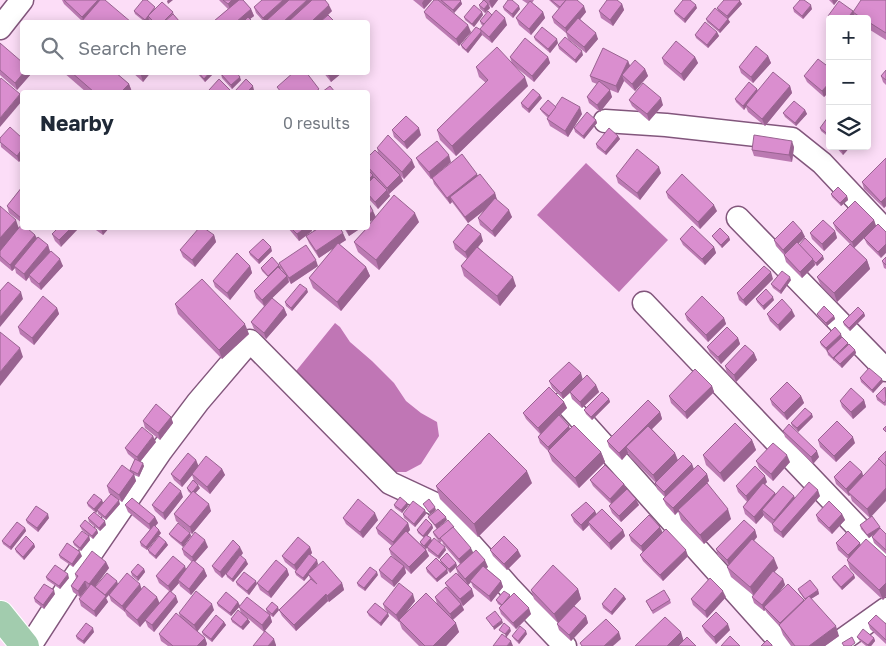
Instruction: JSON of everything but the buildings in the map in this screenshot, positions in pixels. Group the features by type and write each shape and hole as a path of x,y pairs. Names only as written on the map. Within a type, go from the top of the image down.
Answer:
{"main road":[{"path":"0,615 25,646"}],"street":[{"path":"0,28 22,0"},
{"path":"605,121 666,125 792,139 822,164 886,231"},
{"path":"738,218 886,370"},
{"path":"644,303 886,557"},
{"path":"30,646 161,451 198,402 250,341 390,483 435,504 565,646"},
{"path":"565,402 784,646"},
{"path":"834,646 854,631 883,616"}],"shaded area":[{"path":"586,163 668,240 619,292 537,215"},
{"path":"335,323 350,342 394,383 406,401 421,413 437,422 439,436 421,464 406,472 388,472 292,376"}]}
